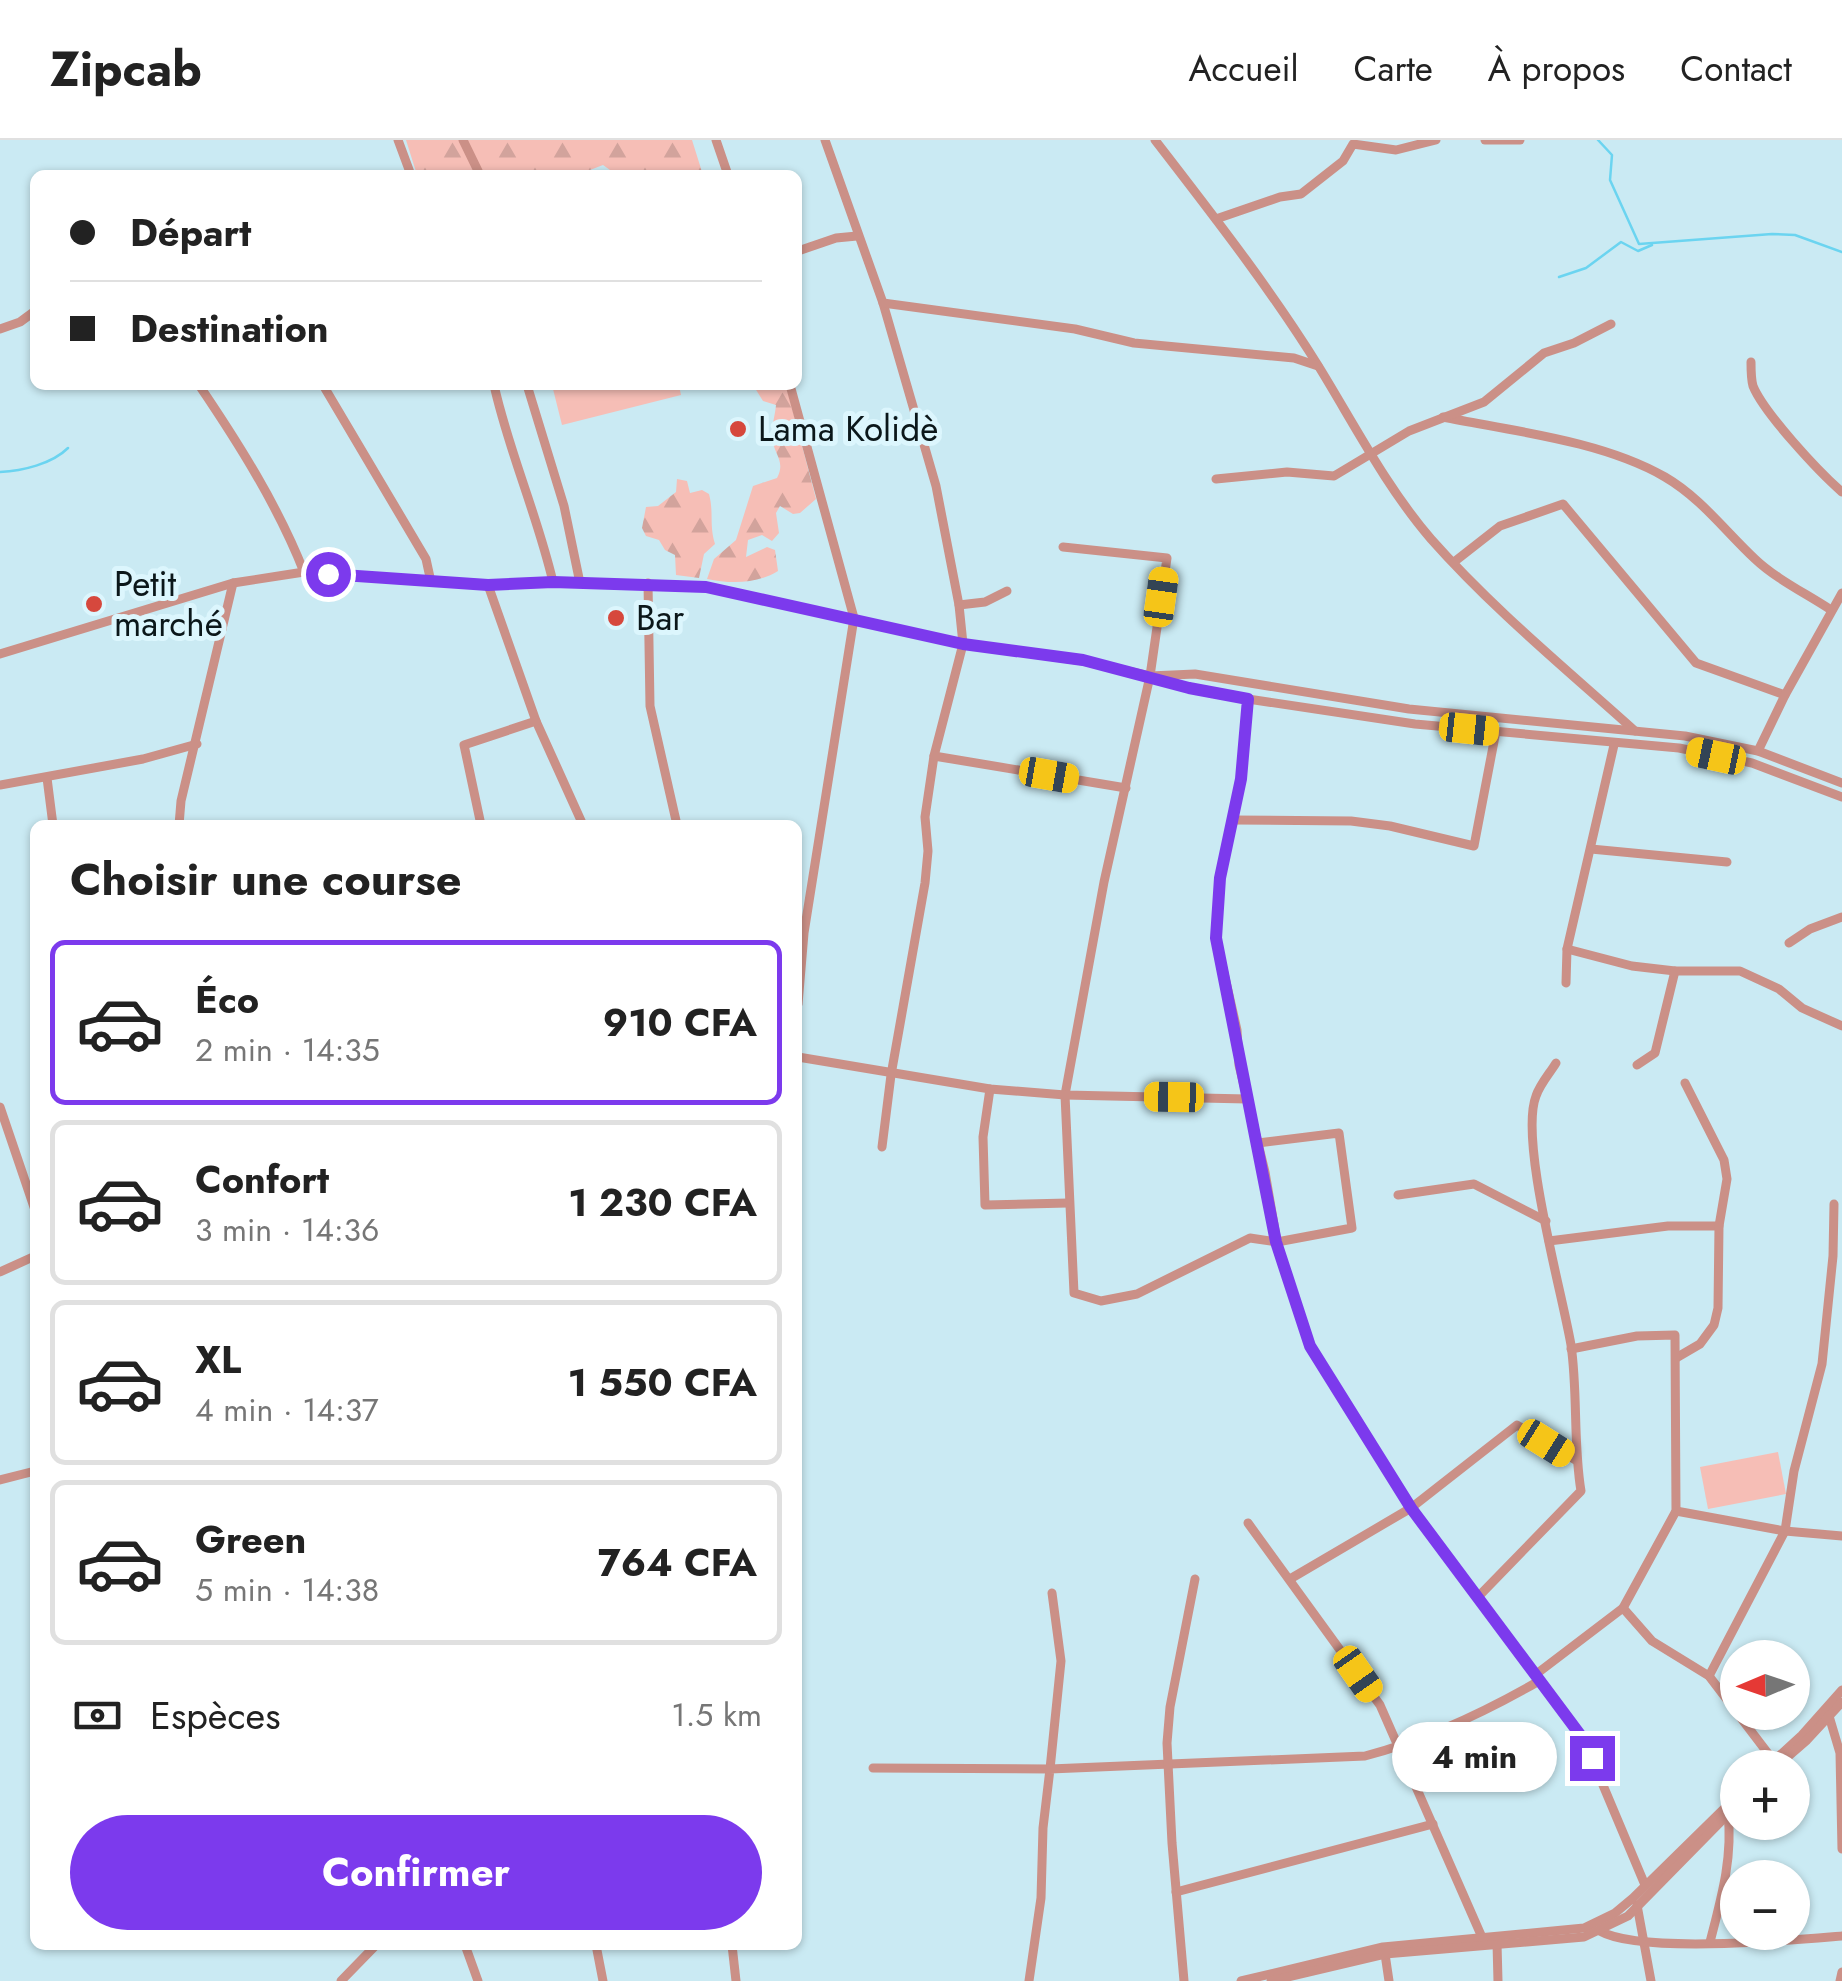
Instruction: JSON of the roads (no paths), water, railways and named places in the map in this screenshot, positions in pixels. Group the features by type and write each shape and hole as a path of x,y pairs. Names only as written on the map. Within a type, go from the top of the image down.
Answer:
{"street":[{"path":"398,140 408,170"},
{"path":"463,140 478,170"},
{"path":"716,140 726,170"},
{"path":"825,140 883,303 936,486 960,605 963,644 934,756 925,817 925,882 882,1146"},
{"path":"1155,140 1216,219 1318,366 1373,456 1430,537 1519,629 1635,731"},
{"path":"1216,219 1280,197 1301,194 1343,161 1352,144 1396,150 1436,140"},
{"path":"1485,140 1520,140"},
{"path":"802,250 836,238 858,236"},
{"path":"883,303 1075,329 1134,343 1294,358 1318,366"},
{"path":"0,329 30,314"},
{"path":"1216,479 1287,472 1334,476 1410,431 1484,402 1544,353 1574,344 1611,324"},
{"path":"1751,362 1752,383 1760,398 1817,470 1842,492"},
{"path":"202,390 235,438 289,533 304,572"},
{"path":"326,390 426,559 430,582"},
{"path":"495,390 505,433 540,528 553,582"},
{"path":"529,390 564,506 580,582"},
{"path":"791,390 854,618 802,957"},
{"path":"1444,417 1558,440 1630,460 1666,478 1706,507 1757,562 1832,610"},
{"path":"1454,562 1500,526 1564,504 1696,663 1785,695"},
{"path":"1062,547 1166,558 1150,676 1104,882 1064,1095 1074,1294 1101,1301 1137,1294 1250,1238 1276,1242 1352,1228 1338,1133 1258,1143"},
{"path":"0,654 232,583 304,572 488,585 580,582 706,587 963,644 1083,660 1248,699 1415,724 1679,748 1752,764 1842,797"},
{"path":"180,820 232,583"},
{"path":"648,584 650,706 676,820"},
{"path":"488,585 536,721 581,820"},
{"path":"960,605 986,602 1006,591"},
{"path":"1758,751 1842,594"},
{"path":"1150,676 1196,674 1410,708 1684,736 1758,751 1842,782"},
{"path":"1248,699 1241,779 1220,878 1216,938 1276,1242 1310,1346 1411,1508 1584,1740 1646,1885"},
{"path":"479,820 464,745 536,721"},
{"path":"1232,820 1352,821 1474,846 1496,732"},
{"path":"0,785 144,759 196,744"},
{"path":"1566,983 1567,949 1614,744"},
{"path":"934,756 1126,788"},
{"path":"46,778 52,820"},
{"path":"1591,850 1726,862"},
{"path":"1789,943 1810,929 1842,917"},
{"path":"1567,949 1614,962 1675,971 1740,971 1779,989 1802,1008 1842,1026"},
{"path":"1637,1064 1654,1053 1675,971"},
{"path":"802,1059 990,1089 1064,1095 1247,1099"},
{"path":"1478,1597 1581,1491 1571,1349 1532,1136 1535,1097 1556,1063"},
{"path":"1676,1358 1700,1344 1714,1325 1718,1308 1719,1226 1727,1179 1724,1160 1685,1083"},
{"path":"990,1089 984,1138 985,1205 1068,1204"},
{"path":"0,1106 30,1195"},
{"path":"1398,1195 1474,1184 1546,1221"},
{"path":"1709,1676 1785,1531 1794,1471 1822,1364 1834,1204"},
{"path":"1549,1241 1668,1226 1719,1226"},
{"path":"0,1272 30,1258"},
{"path":"872,1768 1050,1769 1365,1756 1400,1747 1492,1708 1537,1678 1623,1608 1676,1511 1675,1336 1637,1336 1571,1349"},
{"path":"1290,1579 1411,1508 1516,1424 1576,1462"},
{"path":"0,1480 30,1472"},
{"path":"1676,1511 1785,1531 1842,1536"},
{"path":"1248,1523 1380,1706 1480,1935"},
{"path":"1184,1981 1168,1764 1170,1707 1195,1579"},
{"path":"1030,1981 1061,1661 1052,1593"},
{"path":"1623,1608 1652,1641 1709,1676 1761,1750"},
{"path":"1786,1750 1842,1690"},
{"path":"1789,1750 1842,1702"},
{"path":"1830,1716 1840,1753 1842,1849"},
{"path":"1240,1981 1383,1947 1584,1928 1636,1902 1646,1885 1720,1813"},
{"path":"1271,1981 1385,1954 1584,1937 1616,1924 1720,1822"},
{"path":"1176,1892 1433,1824"},
{"path":"1710,1942 1731,1840"},
{"path":"1636,1902 1651,1981"},
{"path":"1600,1931 1610,1937 1646,1942 1778,1942 1842,1936"},
{"path":"1497,1943 1498,1981"},
{"path":"341,1981 371,1950"},
{"path":"467,1950 478,1981"},
{"path":"597,1950 603,1981"},
{"path":"733,1950 736,1981"},
{"path":"1385,1954 1389,1981"},
{"path":"1840,1981 1842,1972"}],"waterway":[{"path":"1598,140 1612,155 1610,180 1639,244 1772,234 1795,235 1842,252"},
{"path":"1559,277 1586,268 1621,242 1638,251 1652,245"},
{"path":"0,472 36,466 68,448"}],"place":[{"name":"Lama Kolidè","path":"738,429"},
{"name":"Petit marché","path":"94,604"},
{"name":"Bar","path":"616,618"}]}
